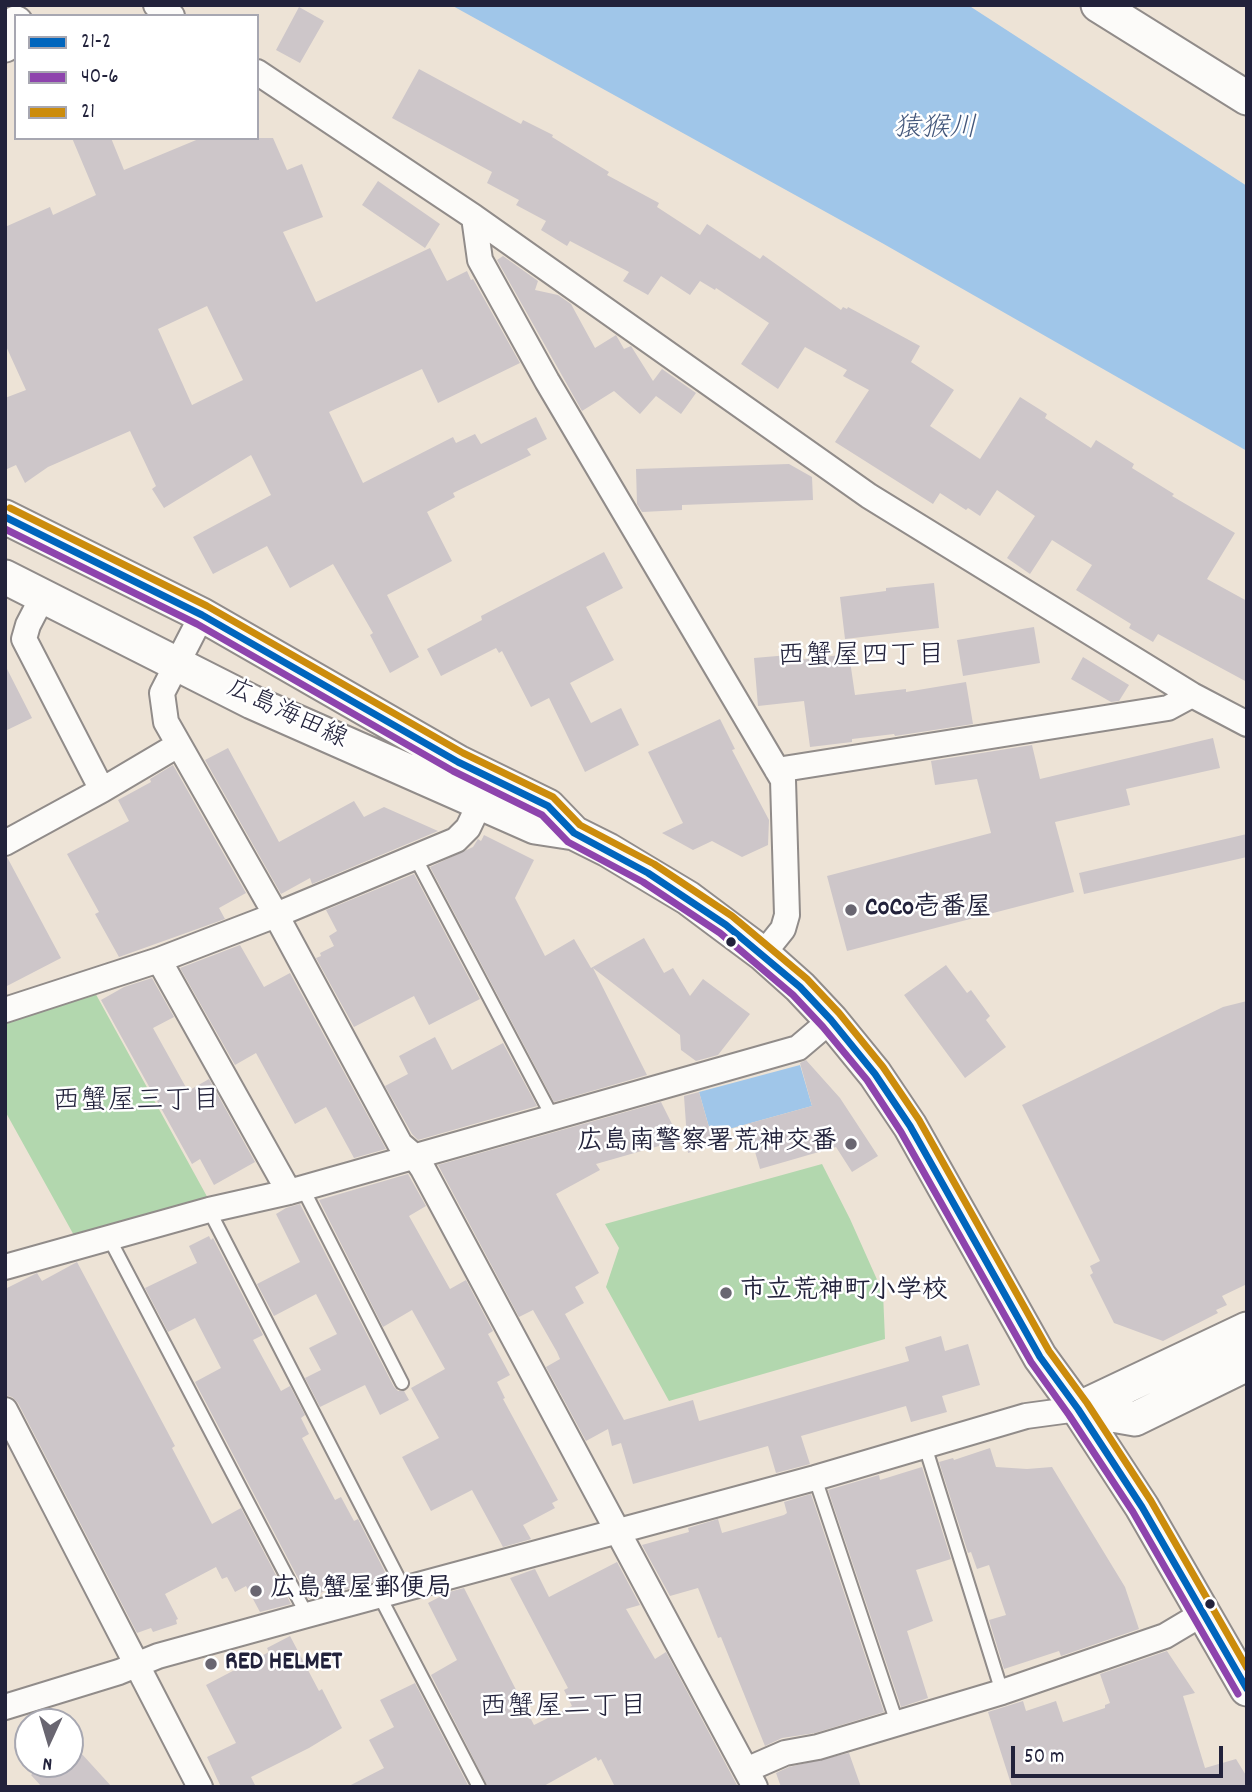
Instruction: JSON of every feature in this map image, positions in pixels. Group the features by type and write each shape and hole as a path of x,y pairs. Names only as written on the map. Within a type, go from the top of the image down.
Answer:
{"main road":[{"path":"1099,6 1247,97"},
{"path":"5,44 14,27"},
{"name":"広島海田線","path":"5,517 202,615 485,791 535,827 574,833 608,850 688,898 762,954 800,987 831,1020 874,1074 910,1126 1040,1357 1078,1409 1142,1507 1247,1689"},
{"name":"広島海田線","path":"5,578 252,702 485,791"},
{"path":"1078,1409 1247,1329"},
{"path":"1078,1409 1135,1419 1247,1364"}],"street":[{"path":"259,73 474,217 869,496 1192,695 1247,724"},
{"path":"474,217 480,260 554,393 783,780 787,915 783,929 762,954"},
{"path":"43,596 24,639 102,790"},
{"path":"202,615 163,693 166,722 276,915 400,1144 414,1156 751,1779 785,1753 818,1747 1002,1692 1165,1636 1202,1614"},
{"path":"777,769 1168,708 1192,695"},
{"path":"5,843 178,745"},
{"path":"5,1010 159,960 276,915 456,840 468,828 485,791"},
{"path":"159,960 295,1189"},
{"path":"5,1267 798,1048 831,1020"},
{"path":"5,1707 158,1656 815,1478 1026,1416 1078,1409"},
{"path":"5,1410 200,1787"}],"lane":[{"path":"415,858 552,1116"},
{"path":"295,1189 402,1383"},
{"path":"209,1210 404,1589"},
{"path":"109,1238 307,1615"},
{"path":"925,1446 1002,1692"},
{"path":"815,1478 897,1723"},
{"path":"379,1595 479,1787"}],"green space":[{"path":"93,989 210,1202 76,1239 5,1111 5,1018"},
{"path":"822,1164 883,1293 885,1339 669,1401 606,1287 619,1248 605,1224"}],"water":[{"name":"猿猴川","path":"451,5 968,5 1247,186 1247,451 882,243"},
{"path":"800,1065 812,1106 711,1134 699,1092"}],"building":[{"path":"299,7 324,21 300,63 276,50"},
{"path":"419,69 521,124 523,120 553,135 552,137 609,172 607,175 659,203 657,207 700,235 707,224 760,259 763,255 841,310 848,307 920,346 911,362 954,390 930,426 980,459 1020,397 1047,414 1045,418 1091,448 1096,440 1134,464 1132,468 1174,494 1172,496 1235,533 1207,579 1247,601 1247,682 1158,634 1153,642 1129,628 1131,624 1076,590 1092,565 1052,540 1030,574 1007,558 1035,516 997,490 980,516 940,493 933,504 835,442 869,390 843,376 847,370 805,347 778,389 741,364 769,323 716,288 715,290 700,281 690,295 661,276 648,295 623,281 629,272 570,241 567,246 541,230 546,221 516,205 519,200 487,183 492,172 392,118"},
{"path":"273,138 287,170 302,164 323,217 283,232 316,302 430,248 447,281 467,271 520,363 438,403 422,369 329,412 363,483 453,437 456,443 475,434 481,444 536,417 547,439 527,449 531,455 453,493 455,497 427,512 452,561 387,595 419,657 390,673 370,635 373,633 333,564 290,588 267,546 213,574 193,537 271,495 251,455 164,508 152,489 156,486 130,431 48,467 25,483 16,465 5,470 5,398 26,390 5,344 5,227 50,207 53,215 96,195 73,140 112,140 124,170 196,140","holes":["207,306 243,380 192,405 158,329"]},
{"path":"378,181 440,224 425,248 362,205"},
{"path":"503,256 538,281 535,290 558,295 571,304 595,348 616,335 624,349 631,346 653,381 662,369 696,393 681,414 656,396 640,414 614,391 582,411 497,260"},
{"path":"789,464 812,477 813,500 682,505 682,510 642,512 637,504 636,469"},
{"path":"604,552 623,588 586,607 614,660 570,683 591,723 621,708 639,745 585,772 549,698 531,707 502,651 499,653 496,648 441,676 427,649 482,620 481,616"},
{"path":"934,583 939,628 845,639 840,597 886,591 886,588"},
{"path":"1034,627 1040,663 963,676 957,640"},
{"path":"849,654 855,695 906,689 906,692 966,682 973,724 810,747 804,701 758,706 754,658 789,655 790,661"},
{"path":"1083,657 1129,685 1119,701 1111,702 1071,679"},
{"path":"5,665 32,718 5,731"},
{"path":"720,719 735,749 732,750 769,820 768,845 742,857 712,841 693,850 662,833 683,823 648,752"},
{"path":"1213,738 1220,768 1126,789 1130,805 1055,822 1074,892 847,951 827,876 991,833 977,779 935,785 931,761 1032,745 1040,779"},
{"path":"228,748 279,842 354,801 364,817 384,807 438,831 312,884 310,878 281,894 205,760"},
{"path":"173,765 246,893 219,908 225,919 119,957 95,914 99,912 67,854 129,821 118,800 151,782 150,779"},
{"path":"1247,834 1247,857 1084,894 1079,873"},
{"path":"484,835 534,860 515,898 545,956 574,939 591,968 644,938 664,973 673,968 690,996 703,979 750,1014 718,1055 696,1061 681,1050 680,1035 593,968 647,1075 554,1102 430,867 473,847"},
{"path":"7,857 61,958 5,987 5,858"},
{"path":"414,874 480,999 429,1025 414,996 354,1027 316,958 334,946 329,936 337,931 326,910"},
{"path":"240,945 264,987 290,973 386,1149 354,1158 326,1107 295,1124 256,1053 235,1065 180,968"},
{"path":"946,965 967,993 971,990 990,1016 986,1020 1006,1047 965,1078 904,995"},
{"path":"152,978 174,1017 153,1028 188,1091 209,1079 255,1162 214,1185 200,1159 192,1164 101,1000 124,987"},
{"path":"1247,1001 1247,1284 1222,1296 1227,1305 1216,1310 1218,1313 1163,1341 1114,1323 1090,1275 1093,1273 1090,1266 1100,1261 1022,1105 1223,1007"},
{"path":"435,1037 452,1070 503,1043 537,1106 418,1140 385,1086 408,1074 399,1056"},
{"path":"806,1060 840,1098 878,1156 852,1172 836,1147 760,1169 747,1124 812,1106 800,1063"},
{"path":"699,1092 714,1145 688,1153 684,1096"},
{"path":"661,1102 680,1140 596,1164 600,1170 556,1194 599,1273 575,1287 584,1303 565,1314 624,1420 693,1400 699,1421 909,1361 905,1347 941,1336 945,1351 968,1344 980,1385 942,1396 947,1412 911,1422 906,1406 801,1436 810,1464 776,1473 768,1446 633,1484 621,1443 612,1446 608,1429 586,1441 546,1367 560,1359 557,1352 533,1310 519,1317 438,1165"},
{"path":"408,1174 426,1206 409,1216 450,1289 466,1280 493,1331 488,1334 510,1375 497,1382 505,1398 503,1399 558,1500 552,1503 555,1508 523,1525 531,1539 528,1540 503,1547 472,1490 431,1511 402,1457 439,1438 411,1388 445,1369 412,1310 383,1327 319,1200"},
{"path":"300,1204 394,1387 398,1391 404,1391 409,1400 380,1415 365,1385 320,1407 305,1378 321,1370 309,1348 337,1334 316,1294 274,1316 257,1284 300,1262 276,1214"},
{"path":"209,1236 211,1240 213,1238 263,1335 253,1340 281,1391 290,1386 305,1415 301,1418 309,1434 302,1438 335,1500 341,1497 354,1521 358,1519 388,1578 340,1591 336,1585 309,1599 195,1382 221,1368 195,1318 168,1332 145,1288 197,1263 189,1246"},
{"path":"77,1262 175,1446 172,1448 212,1524 241,1508 291,1604 260,1612 246,1586 235,1592 227,1577 222,1579 216,1567 165,1594 178,1619 177,1624 153,1632 151,1628 137,1633 18,1403 5,1395 5,1289 37,1273 42,1281"},
{"path":"990,1448 996,1467 1052,1467 1125,1587 1139,1629 1061,1656 1059,1651 1004,1669 989,1620 1006,1615 989,1565 977,1569 971,1552 968,1553 939,1462"},
{"path":"922,1467 951,1559 916,1570 933,1621 907,1631 928,1698 901,1707 828,1490 879,1475 880,1480"},
{"path":"811,1494 884,1712 815,1733 782,1738 765,1746 698,1588 670,1596 642,1545 689,1532 688,1528 718,1519 722,1533 784,1515 787,1513 784,1502"},
{"path":"617,1562 640,1605 626,1609 655,1659 666,1652 738,1787 615,1787 601,1759 598,1761 596,1757 542,1787 488,1787 431,1675 457,1660 428,1603 464,1588 534,1725 572,1706 564,1690 568,1688 510,1578 535,1569 549,1597"},
{"path":"290,1636 342,1728 251,1777 256,1787 221,1787 207,1757 236,1743 206,1685 269,1652 267,1648"},
{"path":"1167,1651 1195,1693 1183,1696 1205,1768 1236,1759 1247,1777 1247,1787 1012,1787 988,1712 1023,1701 1026,1711 1056,1701 1063,1722 1105,1708 1105,1705 1110,1703 1100,1674"},
{"path":"415,1683 469,1787 347,1787 384,1768 369,1740 394,1727 380,1700"},
{"path":"849,1753 861,1787 781,1787 776,1773 789,1767"},
{"path":"84,1756 112,1787 42,1787 34,1778 84,1778"}],"transit line":[{"name":"21","path":"10,508 207,606 463,753 553,797 580,825 654,864 732,916 807,979 883,1067 919,1120 1049,1351 1087,1403 1151,1501 1247,1668"},
{"name":"21-2","path":"5,517 202,615 458,762 548,806 574,833 648,873 726,925 800,987 875,1074 910,1126 1040,1357 1078,1409 1142,1507 1247,1689"},
{"name":"40-6","path":"5,529 197,624 453,771 542,815 568,842 643,882 720,933 793,995 867,1080 901,1132 1031,1362 1133,1512 1238,1694"}],"place":[{"name":"CoCo壱番屋","path":"851,910"},
{"name":"広島南警察署荒神交番","path":"851,1144"},
{"name":"市立荒神町小学校","path":"726,1293"},
{"name":"広島蟹屋郵便局","path":"256,1591"},
{"name":"RED HELMET","path":"211,1664"}],"district":[{"name":"西蟹屋四丁目","path":"861,659"},
{"name":"西蟹屋三丁目","path":"136,1104"},
{"name":"西蟹屋二丁目","path":"563,1710"}]}
